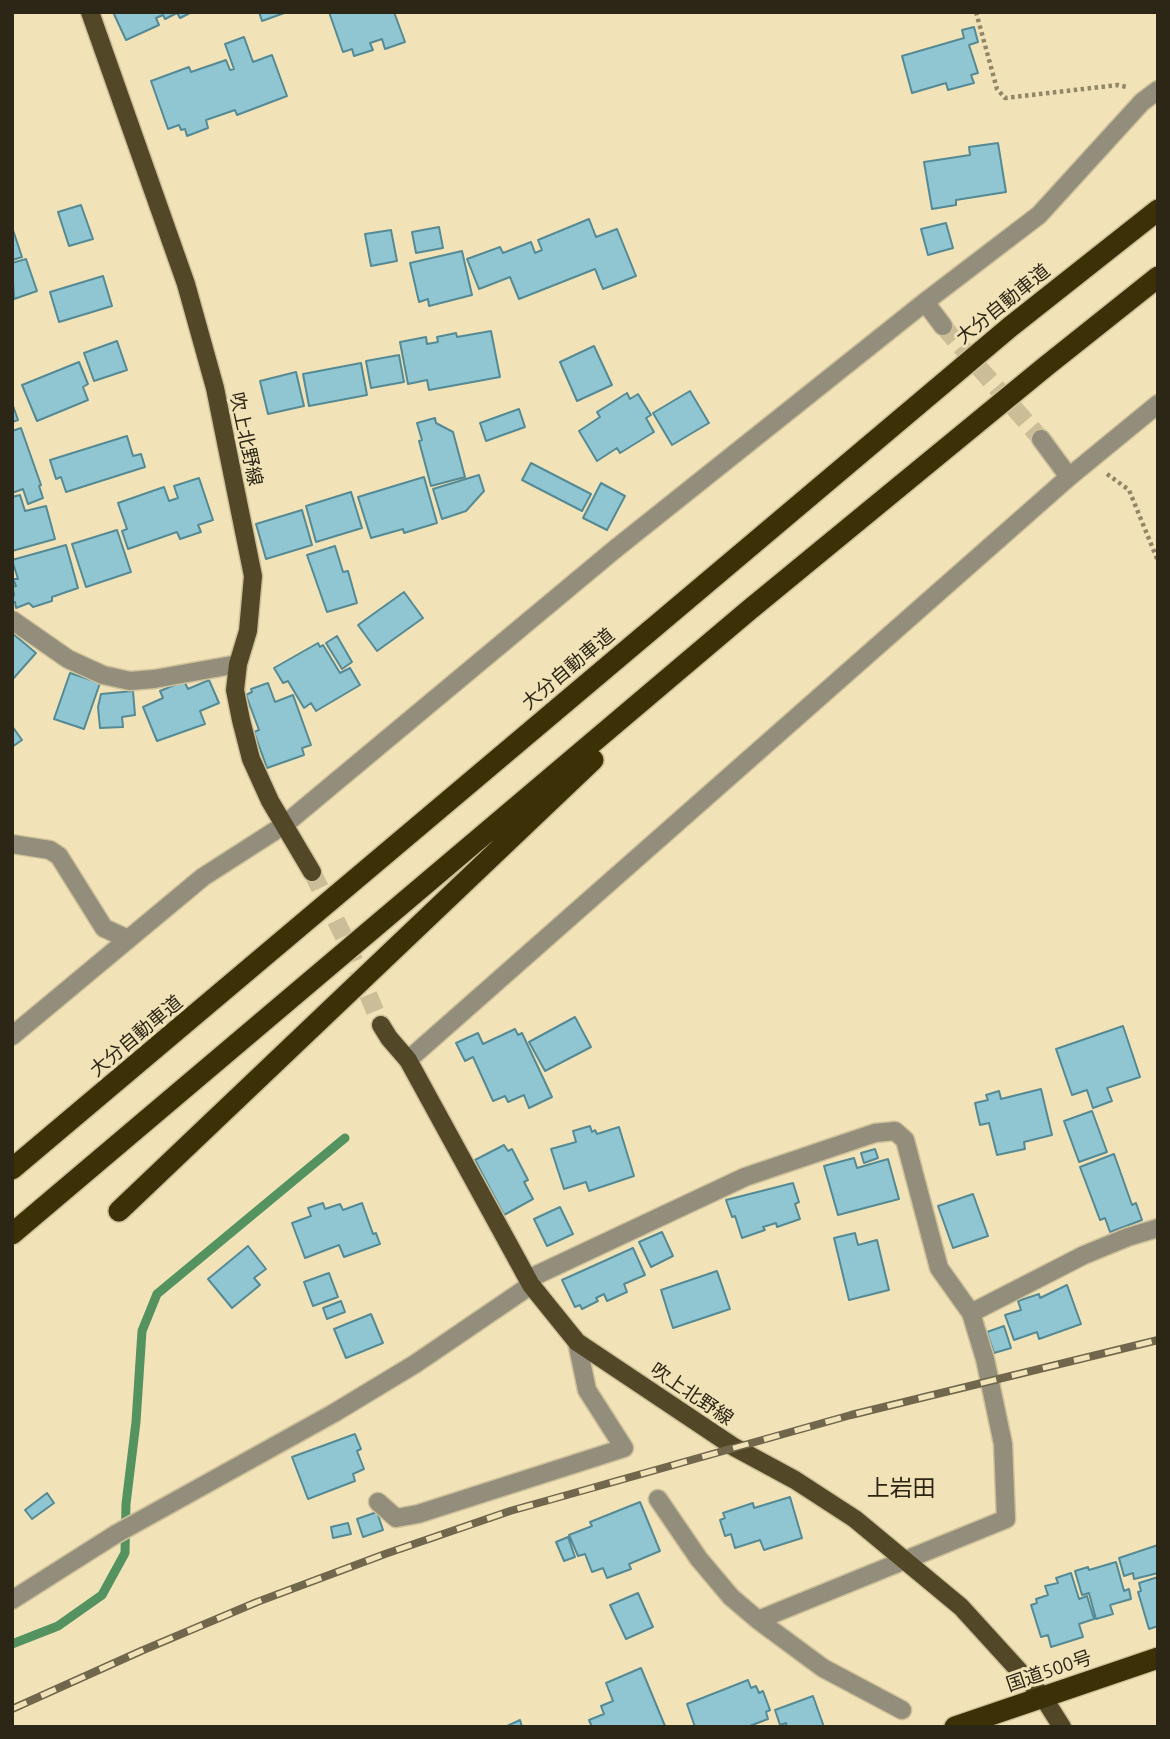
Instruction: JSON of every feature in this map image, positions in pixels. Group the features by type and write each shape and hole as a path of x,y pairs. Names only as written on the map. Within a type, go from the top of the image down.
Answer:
{"highway":[{"name":"大分自動車道","path":"12,1169 968,362 1158,210"},
{"path":"12,1234 748,611 1158,276"},
{"path":"119,1211 748,611"},
{"name":"国道500号","path":"955,1727 1158,1658"}],"main road":[{"name":"吹上北野線","path":"90,12 186,284 215,388 253,576 248,631 238,664 235,690 251,759 284,825 312,872"},
{"name":"吹上北野線","path":"381,1025 408,1060 530,1282 577,1342 734,1447 795,1480 855,1520 961,1607 1043,1697 1062,1727"}],"street":[{"path":"12,1036 203,877 284,825 614,550 925,302 1039,215 1142,102 1158,90"},
{"path":"925,302 943,326"},
{"path":"408,1060 1069,477 1158,404"},
{"path":"1041,439 1069,477"},
{"path":"12,620 68,659 103,675 130,681 238,664"},
{"path":"12,844 50,850 59,856 104,928 128,939"},
{"path":"12,1600 116,1534 334,1413 415,1364 530,1282 745,1177 875,1133 895,1131 905,1140 939,1268 971,1313 985,1359 1003,1444 1006,1519 902,1559 758,1620"},
{"path":"971,1313 1084,1255 1158,1228"},
{"path":"378,1502 396,1518 418,1514 624,1448 587,1390 577,1342"},
{"path":"658,1499 699,1559 731,1597 823,1668 902,1710"}],"path":[{"path":"976,12 997,89 1005,98 1118,85 1133,89 1142,102"},
{"path":"1090,460 1129,489 1136,513 1158,561"}],"building":[{"path":"113,12 192,12 180,18 177,13 165,19 163,15 156,18 159,25 126,40"},
{"path":"259,12 287,12 262,21"},
{"path":"329,12 394,12 405,42 385,49 382,39 370,43 373,50 354,56 352,49 343,52"},
{"path":"974,27 978,42 969,45 978,73 971,75 974,83 948,90 946,83 912,93 902,56 964,38 962,30"},
{"path":"244,37 253,62 272,55 287,96 237,115 235,110 206,120 208,128 187,136 185,129 181,130 179,125 168,129 151,81 189,67 191,72 226,60 230,70 234,69 225,44"},
{"path":"998,143 1006,192 956,200 956,205 932,209 924,162 970,155 969,147"},
{"path":"81,205 93,239 69,246 58,212"},
{"path":"589,219 596,237 617,229 636,276 603,289 595,269 519,299 510,277 479,289 467,259 500,247 503,253 531,242 535,253 542,250 538,240"},
{"path":"946,223 953,248 928,255 921,229"},
{"path":"12,227 22,257 12,260"},
{"path":"439,227 443,248 416,253 412,232"},
{"path":"391,230 397,261 371,266 365,234"},
{"path":"462,251 472,295 429,306 428,299 419,302 410,263"},
{"path":"26,259 37,291 14,299 12,263"},
{"path":"103,276 112,306 59,322 50,292"},
{"path":"491,331 500,377 429,390 427,380 408,384 400,342 426,337 427,344 438,342 437,337 456,333 457,337"},
{"path":"117,341 127,370 94,381 84,353"},
{"path":"594,346 612,385 577,401 560,362"},
{"path":"399,355 404,382 371,388 366,361"},
{"path":"79,362 88,384 83,387 88,400 37,421 22,385"},
{"path":"361,363 367,395 309,406 303,374"},
{"path":"296,372 304,406 268,414 260,381"},
{"path":"690,391 709,423 672,445 653,413"},
{"path":"627,393 630,399 638,394 651,415 646,418 654,432 620,453 617,448 597,461 579,431 600,417 597,412"},
{"path":"12,403 18,420 12,422"},
{"path":"519,409 525,427 486,441 480,423"},
{"path":"435,418 436,423 453,432 465,477 431,486 417,423"},
{"path":"21,428 43,498 28,504 23,489 12,493 12,431"},
{"path":"127,436 133,456 141,454 145,467 66,492 61,477 56,479 50,460"},
{"path":"531,463 591,494 582,511 522,480"},
{"path":"479,475 484,491 466,511 442,519 433,489"},
{"path":"424,477 437,523 404,533 403,529 371,538 358,497"},
{"path":"199,478 213,520 198,525 201,532 180,539 177,532 128,549 122,531 127,529 118,503 164,487 169,501 178,498 174,486"},
{"path":"601,483 625,496 607,530 583,518"},
{"path":"351,492 362,528 316,542 306,506"},
{"path":"20,495 25,511 46,506 55,539 12,551 12,497"},
{"path":"302,510 312,545 266,559 256,524"},
{"path":"117,530 131,572 86,587 72,544"},
{"path":"66,545 78,588 52,597 52,601 33,607 29,603 16,608 15,602 12,603 12,587 16,586 13,579 18,579 12,560"},
{"path":"335,546 343,572 348,571 357,603 327,612 307,555"},
{"path":"404,592 423,618 377,651 358,625"},
{"path":"12,633 36,653 12,680"},
{"path":"337,636 352,662 342,669 326,643"},
{"path":"318,643 320,647 323,645 340,673 350,668 360,685 316,711 311,703 304,708 288,681 283,683 274,668"},
{"path":"70,673 100,683 84,729 54,719"},
{"path":"209,680 219,703 200,711 205,724 157,741 143,707 163,698 160,691 184,681 188,689"},
{"path":"268,683 275,702 293,695 311,745 302,748 304,755 267,768 254,732 259,730 246,695 252,692 251,689"},
{"path":"133,691 135,715 122,717 123,727 100,728 98,707 101,694"},
{"path":"12,726 22,740 12,747"},
{"path":"575,1017 591,1047 545,1071 529,1042"},
{"path":"1123,1026 1140,1077 1107,1088 1112,1101 1093,1108 1087,1090 1072,1095 1056,1049"},
{"path":"515,1029 518,1035 522,1033 552,1097 529,1108 524,1095 508,1102 505,1096 493,1101 473,1057 465,1061 456,1043 478,1033 483,1044"},
{"path":"1041,1089 1052,1135 1024,1142 1025,1149 997,1155 989,1123 980,1125 975,1103 988,1100 986,1095 999,1091 1001,1099"},
{"path":"1092,1111 1107,1152 1079,1162 1064,1121"},
{"path":"590,1126 592,1132 595,1130 597,1134 619,1127 634,1176 589,1191 586,1182 564,1189 551,1149 576,1142 573,1131"},
{"path":"504,1145 508,1151 512,1149 528,1180 524,1182 533,1199 504,1215 475,1160"},
{"path":"875,1149 878,1158 864,1163 861,1153"},
{"path":"1114,1154 1132,1205 1136,1203 1142,1220 1110,1232 1105,1218 1100,1220 1080,1167"},
{"path":"854,1158 857,1168 888,1159 899,1199 838,1215 824,1166"},
{"path":"793,1183 799,1202 795,1204 800,1219 777,1227 776,1223 763,1227 765,1230 742,1238 726,1200"},
{"path":"973,1194 988,1236 953,1248 938,1206"},
{"path":"323,1203 325,1209 340,1204 343,1210 362,1203 373,1234 376,1233 380,1244 344,1257 339,1245 305,1258 292,1223 311,1216 308,1208"},
{"path":"560,1207 573,1234 547,1246 534,1219"},
{"path":"662,1232 673,1256 651,1267 639,1242"},
{"path":"855,1233 858,1245 877,1240 889,1290 849,1300 834,1238"},
{"path":"248,1246 266,1269 254,1278 260,1285 232,1308 208,1279"},
{"path":"633,1248 645,1275 624,1284 627,1292 607,1301 604,1294 596,1298 598,1301 582,1309 580,1305 575,1307 562,1280"},
{"path":"717,1271 730,1309 673,1328 661,1290"},
{"path":"329,1273 338,1297 313,1306 304,1282"},
{"path":"1067,1285 1081,1324 1039,1339 1037,1332 1014,1340 1005,1315 1021,1310 1018,1301 1039,1294 1040,1298"},
{"path":"341,1301 345,1312 327,1319 323,1308"},
{"path":"371,1314 383,1343 346,1358 334,1329"},
{"path":"1004,1326 1011,1348 994,1353 987,1332"},
{"path":"355,1434 361,1449 357,1451 364,1469 353,1474 355,1481 308,1499 292,1457"},
{"path":"47,1493 54,1503 32,1519 25,1510"},
{"path":"790,1497 802,1538 764,1550 760,1540 735,1548 731,1534 725,1536 720,1520 725,1518 723,1513 753,1503 754,1508"},
{"path":"640,1502 660,1551 629,1564 631,1569 607,1578 603,1568 592,1572 585,1554 578,1556 569,1535 592,1526 590,1522"},
{"path":"377,1512 383,1530 363,1537 357,1519"},
{"path":"348,1523 351,1534 333,1538 331,1527"},
{"path":"568,1537 575,1557 564,1561 556,1542"},
{"path":"1158,1545 1158,1573 1134,1579 1133,1573 1124,1576 1119,1558"},
{"path":"1116,1562 1124,1591 1129,1589 1131,1599 1110,1605 1113,1614 1096,1619 1089,1593 1082,1595 1075,1571"},
{"path":"1071,1573 1079,1599 1087,1596 1094,1619 1079,1624 1083,1637 1051,1647 1048,1635 1041,1637 1031,1605 1037,1603 1036,1599 1048,1595 1045,1586 1058,1583 1056,1578"},
{"path":"1158,1577 1158,1626 1149,1629 1138,1592 1141,1591 1139,1583"},
{"path":"638,1593 653,1627 626,1639 610,1605"},
{"path":"641,1668 665,1726 592,1727 589,1720 604,1714 601,1706 613,1701 606,1683"},
{"path":"748,1680 751,1688 756,1686 759,1693 763,1691 770,1710 766,1712 768,1719 747,1727 695,1727 687,1704"},
{"path":"813,1696 824,1727 787,1727 786,1723 780,1725 775,1710"},
{"path":"520,1720 522,1727 505,1727"}],"waterway":[{"path":"12,1644 58,1626 102,1595 125,1553 126,1504 136,1422 142,1331 157,1294 345,1138"}],"tunnel":[{"path":"943,326 1041,439"},
{"path":"312,872 344,937 381,1025"}],"railway":[{"path":"12,1709 257,1602 510,1511 851,1415 1158,1340"}],"district":[{"name":"上岩田","path":"901,1488"}]}
